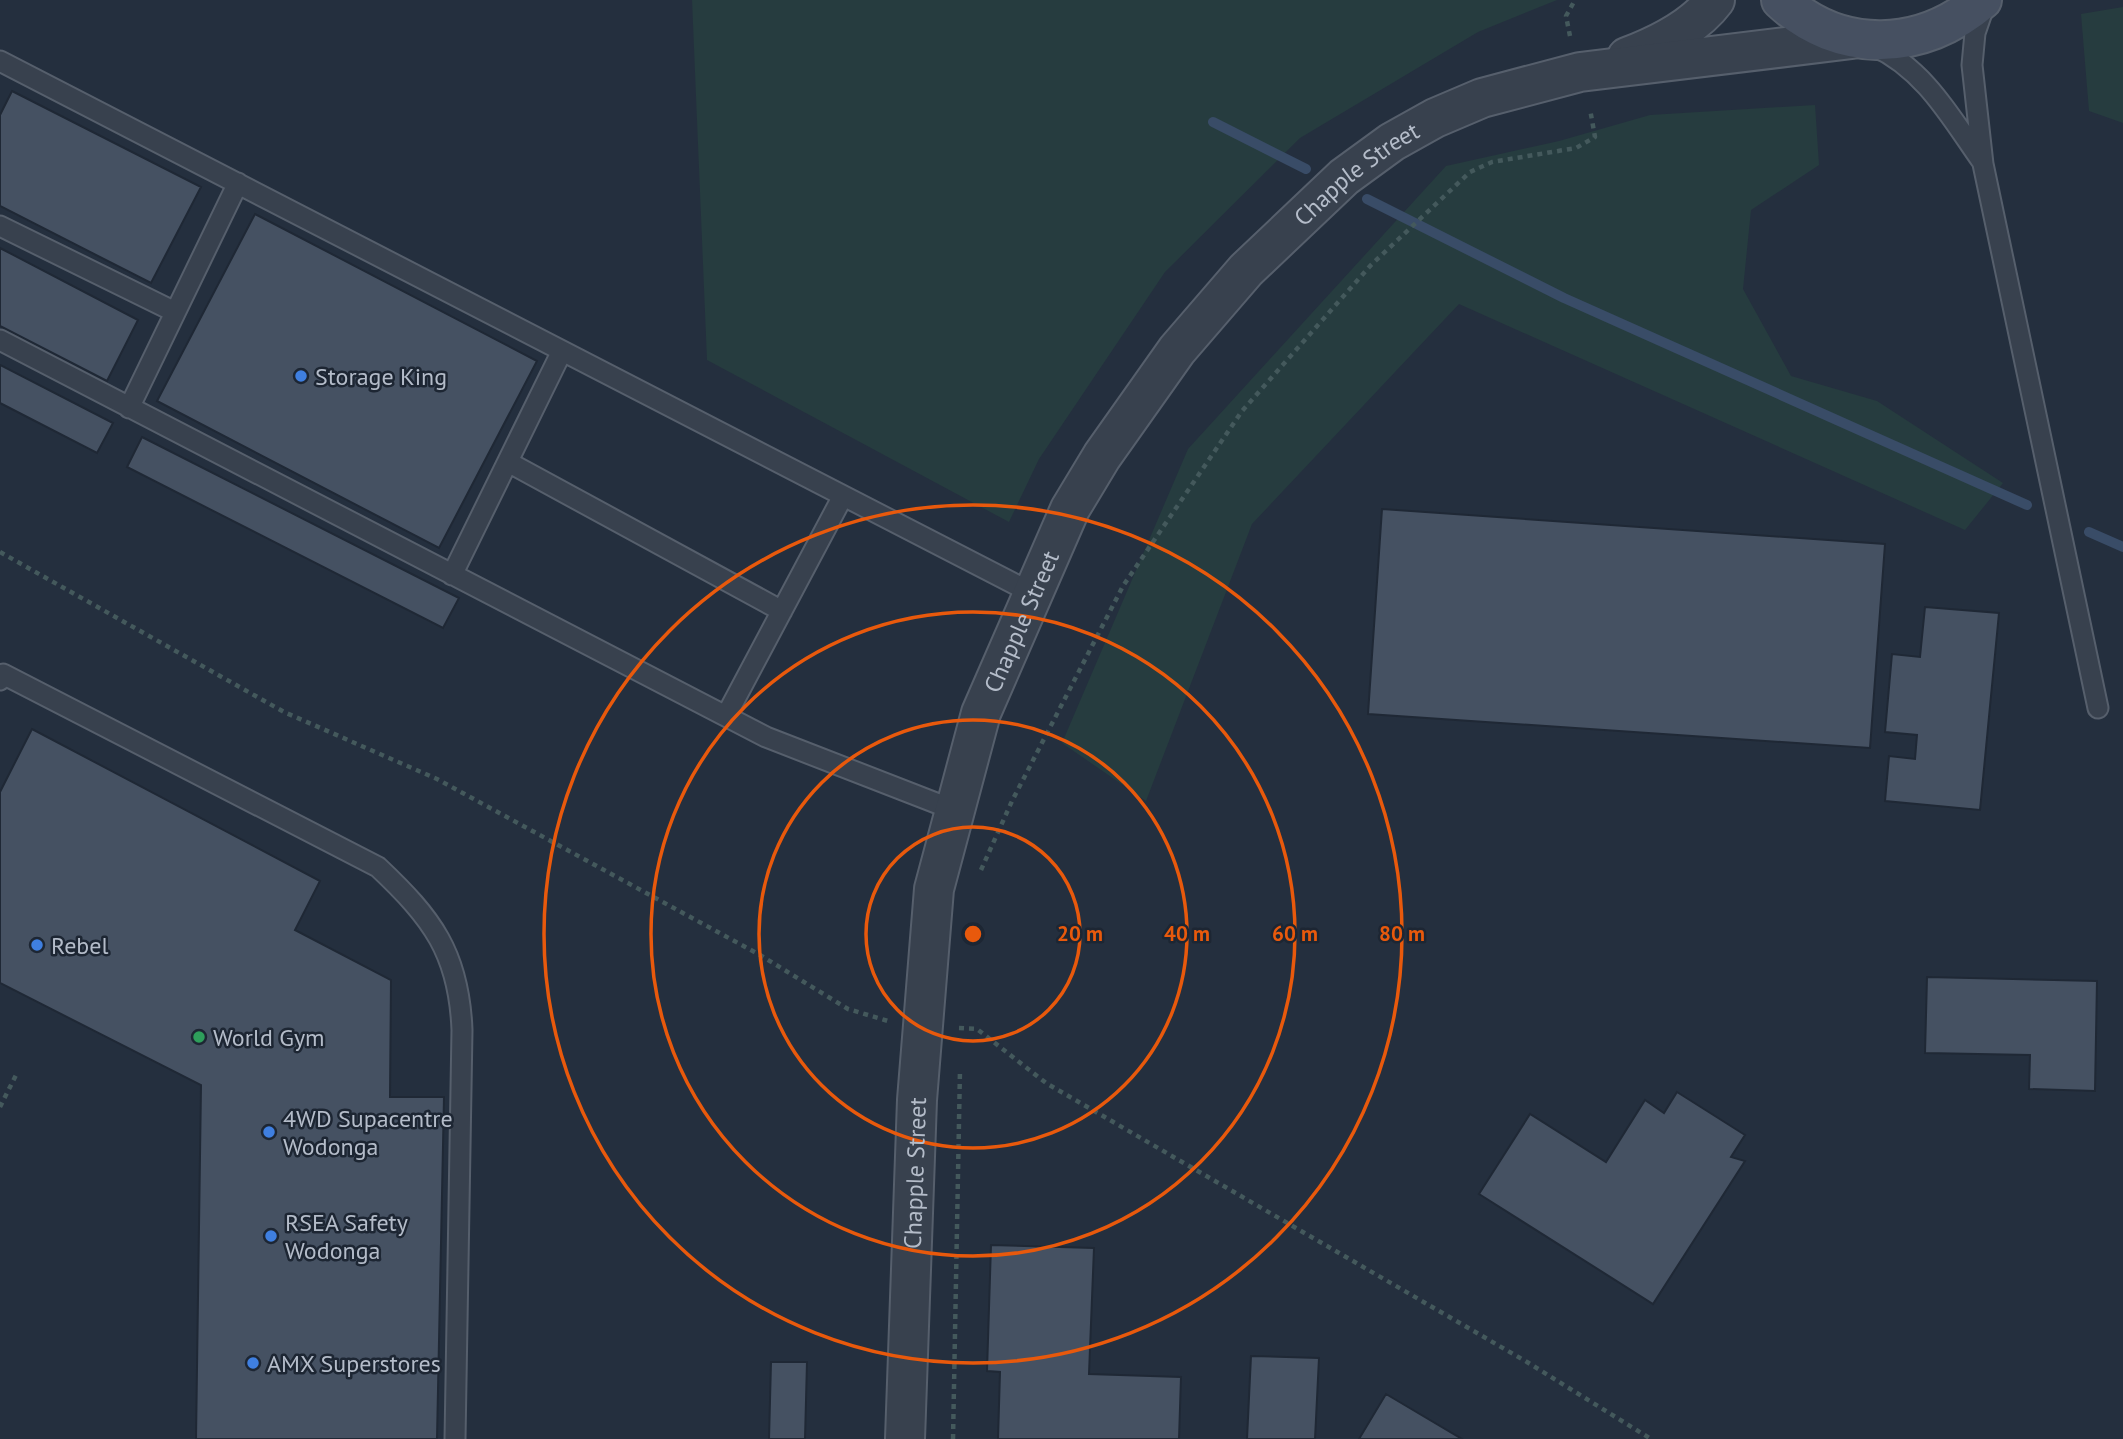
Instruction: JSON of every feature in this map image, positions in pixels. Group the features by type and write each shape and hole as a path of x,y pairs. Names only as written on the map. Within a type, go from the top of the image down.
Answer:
{"main road":[{"path":"1781,0 1812,24 1857,40 1898,40 1929,33 1962,16 1982,0"}],"street":[{"name":"Chapple Street","path":"1596,69 1665,40 1703,15 1715,0"},
{"name":"Chapple Street","path":"905,1439 922,1025 934,889 981,713 1032,593 1070,509 1153,382 1214,305 1292,224 1368,158 1435,118 1516,88 1596,69 1857,40"}],"lane":[{"path":"1988,0 1975,33 1972,65 1983,164 2098,708"},
{"path":"1857,40 1900,60 1921,78 1983,164"},
{"path":"1,63 1032,593"},
{"path":"129,408 238,183"},
{"path":"0,226 175,312"},
{"path":"0,340 766,737 954,810"},
{"path":"452,575 562,351"},
{"path":"508,462 782,611"},
{"path":"726,716 843,496"},
{"path":"1,675 378,867 423,913 440,937 455,968 462,1030 456,1439"}],"path":[{"path":"976,883 1012,801 1123,586 1242,411 1371,265 1434,204"},
{"path":"0,552 284,712 449,785 760,955 848,1009 882,1020 977,1029 1046,1083 1527,1362 1651,1439"},
{"path":"961,1041 962,1014"},
{"path":"953,1439 960,1068"},
{"path":"0,1107 17,1073"}],"green space":[{"path":"692,0 1557,0 1478,32 1300,138 1165,272 1039,459 1009,522 707,360"},
{"path":"2123,7 2123,123 2089,111 2081,14"},
{"path":"1815,105 1819,165 1751,210 1743,289 1791,376 1877,401 2003,483 1965,530 1459,304 1252,524 1146,801 1062,743 1188,449 1446,166 1559,141 1650,115"}],"building":[{"path":"12,91 201,187 151,283 0,206 0,115"},
{"path":"255,214 537,361 439,548 157,401"},
{"path":"0,248 138,320 107,381 0,326"},
{"path":"0,365 113,423 97,453 0,403"},
{"path":"142,437 459,598 443,628 127,467"},
{"path":"1382,509 1885,544 1870,748 1368,714"},
{"path":"1925,607 1999,613 1980,810 1885,801 1889,756 1915,759 1917,735 1885,732 1892,654 1920,657"},
{"path":"32,729 320,881 295,930 391,980 390,1097 444,1097 437,1439 196,1439 201,1085 0,983 0,792"},
{"path":"1927,977 2097,981 2095,1091 2029,1089 2030,1055 1925,1053"},
{"path":"1677,1092 1745,1135 1731,1157 1745,1161 1653,1304 1479,1194 1530,1114 1606,1162 1645,1100 1664,1113"},
{"path":"991,1245 1094,1248 1089,1374 1181,1377 1179,1439 998,1439 1000,1372 987,1371"},
{"path":"1251,1356 1319,1358 1315,1439 1247,1439"},
{"path":"771,1362 807,1362 805,1439 769,1439"},
{"path":"1386,1394 1462,1439 1359,1439"}],"waterway":[{"path":"1213,122 1306,169"},
{"path":"1367,199 1564,298 2027,505"},
{"path":"2089,532 2123,547"}],"place":[{"name":"Storage King","path":"301,376"},
{"name":"Rebel","path":"37,945"},
{"name":"World Gym","path":"199,1037"},
{"name":"4WD Supacentre Wodonga","path":"269,1132"},
{"name":"RSEA Safety Wodonga","path":"271,1236"},
{"name":"AMX Superstores","path":"253,1363"}]}
